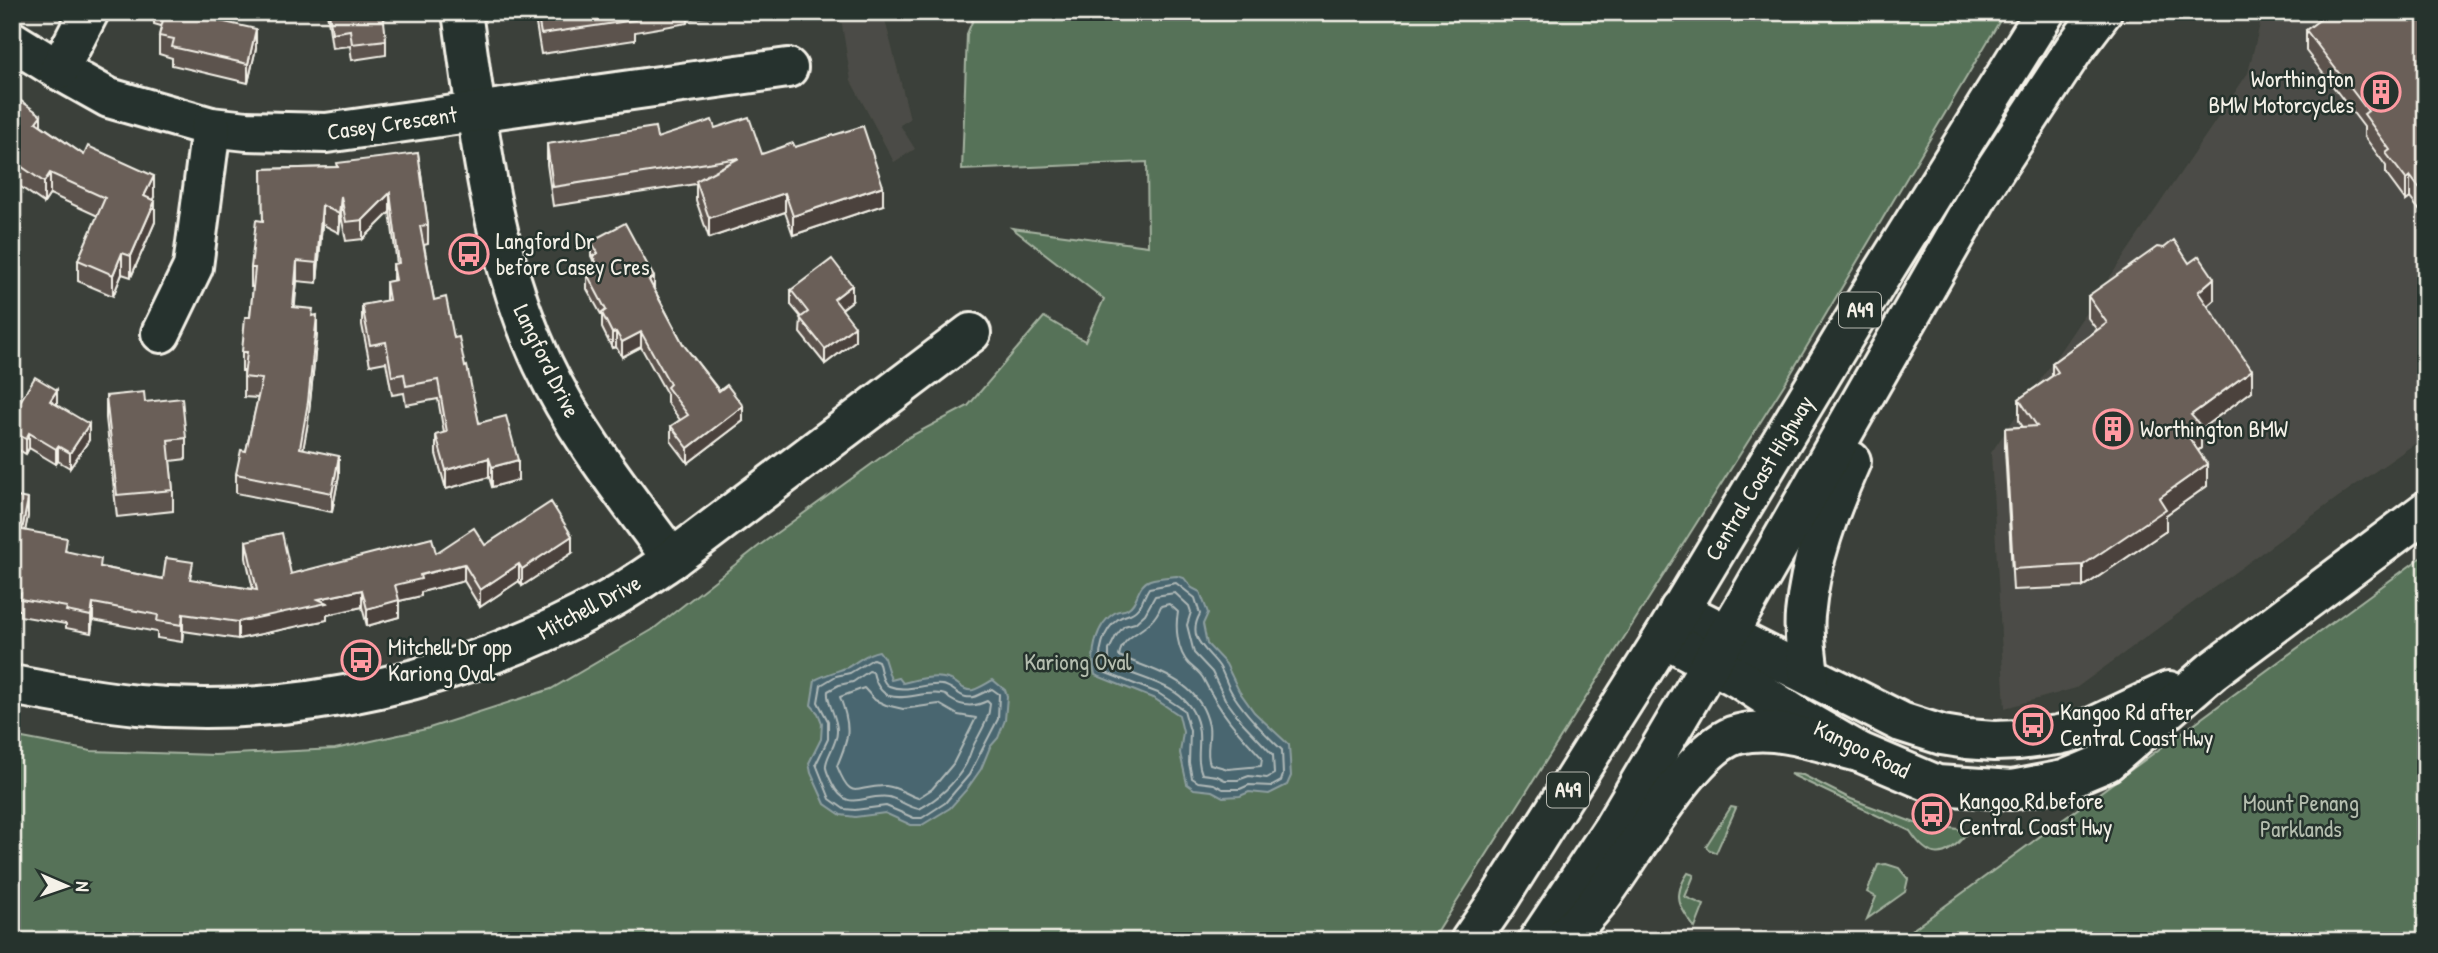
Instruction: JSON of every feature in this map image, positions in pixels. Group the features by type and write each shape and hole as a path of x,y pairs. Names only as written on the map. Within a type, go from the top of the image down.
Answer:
{"main road":[{"path":"59,70 89,12"},
{"name":"Langford Drive","path":"462,12 476,112 501,249 517,301 543,365 573,419 672,559"},
{"name":"Central Coast Highway","path":"1470,941 1672,624 1870,294 2045,12"},
{"name":"A49","path":"1538,941 1613,828 1983,188 2074,49 2102,12"},
{"name":"Casey Crescent","path":"12,40 109,98 211,127 326,133 788,68"},
{"path":"161,333 193,267 211,127"},
{"path":"1809,675 1805,617 1812,570 1822,531 1854,454 1927,327 1946,253"},
{"name":"Mitchell Drive","path":"12,685 140,705 205,708 299,701 373,689 454,668 531,639 607,601 672,559 971,333"},
{"name":"Kangoo Road","path":"1672,624 1718,649 1859,752 1937,785 2012,790 2064,780 2107,762 2211,671 2426,511"},
{"name":"Kangoo Road","path":"1718,649 1809,675 1901,722 1942,735 1994,741 2058,735 2093,727 2211,671"},
{"path":"1901,722 1964,754 1984,768 1989,789"},
{"path":"1560,941 1598,901 1694,764 1716,744 1738,734 1766,731 1859,752"},
{"path":"1989,789 2001,765 2019,740"}],"shaded area":[{"path":"840,12 883,12 910,119 900,125 915,149 894,162 851,81"},
{"path":"2263,12 2426,12 2426,436 2076,688 2005,708 1991,453 2248,73"}],"green space":[{"name":"Kariong Oval","path":"976,12 2005,12 1787,380 1432,941 12,941 12,736 91,751 215,755 335,749 426,729 551,689 652,630 760,545 909,437 968,406 1044,317 1085,341 1104,299 1012,228 1148,246 1147,162 962,170 967,34"},
{"name":"Mount Penang Parklands","path":"2426,554 2426,941 1897,941"},
{"path":"1790,774 1803,775 1851,799 1915,823 1958,829 1966,834 1944,853 1930,852 1910,831"},
{"path":"1731,807 1736,808 1716,853 1706,846"},
{"path":"1886,864 1899,868 1908,879 1905,892 1867,919 1876,897 1867,892 1878,865"},
{"path":"1688,873 1694,875 1685,897 1704,905 1695,928 1685,914 1679,895"}],"water":[{"path":"1177,576 1184,578 1192,588 1200,592 1208,613 1203,624 1207,644 1226,664 1239,691 1254,712 1289,745 1291,776 1287,785 1269,794 1249,792 1240,796 1223,797 1212,791 1194,789 1187,784 1180,753 1183,732 1179,715 1155,699 1095,675 1094,649 1103,624 1116,612 1126,610 1134,603 1145,582"},
{"path":"879,651 891,680 899,678 903,683 937,677 973,690 993,680 1005,690 1007,696 1005,720 981,769 950,808 922,825 911,825 885,813 855,817 841,815 825,804 811,773 809,763 821,739 822,723 811,705 815,680"}],"building":[{"path":"165,12 188,12 256,29 248,64 172,47 174,39 159,36"},
{"path":"329,12 383,12 386,40 352,44 350,30 332,33"},
{"path":"537,12 634,12 635,20 541,34"},
{"name":"Worthington BMW Motorcycles","path":"2330,12 2426,12 2426,197 2410,176 2406,179 2386,153 2390,150 2364,114 2368,111 2306,30"},
{"path":"14,96 41,115 36,122 84,155 88,146 154,176 144,196 155,201 131,256 122,253 113,275 78,260 105,198 50,173 44,182 15,162 12,166"},
{"path":"749,117 762,154 793,143 795,147 863,126 883,186 793,216 785,193 709,218 696,181 739,158 553,187 547,144 655,127 657,138 712,120 715,128"},
{"path":"418,153 428,225 420,226 434,300 446,297 454,338 459,337 465,367 467,366 479,423 506,416 518,460 492,467 489,458 446,470 436,435 447,432 438,380 406,386 404,374 392,376 386,342 370,345 362,305 389,300 386,282 396,280 393,264 399,263 390,193 363,220 346,222 341,196 339,214 322,205 317,263 297,261 293,307 313,309 312,316 317,315 308,402 300,448 339,456 332,493 236,474 241,450 246,451 262,379 244,377 247,352 242,352 245,317 250,317 256,220 263,221 262,169 338,167 337,163"},
{"path":"625,223 654,277 649,280 683,344 719,391 727,385 743,406 688,448 671,426 688,415 667,387 670,384 641,332 622,342 616,332 612,333 602,313 606,310 587,274 599,268 593,256 598,253 591,241"},
{"name":"Worthington BMW","path":"2174,240 2189,263 2199,256 2214,278 2198,292 2252,370 2191,415 2201,426 2188,436 2207,464 2159,498 2166,509 2083,565 2013,569 2005,428 2037,426 2019,399 2058,372 2052,363 2107,323 2088,296 2157,247 2164,248"},
{"path":"832,259 852,285 834,299 855,326 825,349 800,318 808,312 791,290"},
{"path":"35,377 57,390 50,401 89,424 70,453 58,446 56,449 29,433 26,439 12,431 12,415"},
{"path":"144,392 145,402 182,398 186,438 168,440 173,490 117,495 106,396"},
{"path":"12,496 28,499 22,530 67,538 65,551 101,559 100,567 163,579 166,558 193,562 190,579 257,590 246,541 282,533 291,574 432,538 436,553 474,528 485,545 551,502 572,536 522,569 519,564 480,590 464,564 420,575 421,579 395,585 399,600 367,609 362,590 318,599 327,603 238,622 183,614 182,625 157,621 158,615 93,603 91,616 66,611 67,607 20,599 21,593 12,591"}],"place":[{"name":"Worthington BMW Motorcycles","path":"2381,92"},
{"name":"Langford Dr before Casey Cres","path":"469,254"},
{"name":"Worthington BMW","path":"2113,429"},
{"name":"Mitchell Dr opp Kariong Oval","path":"361,660"},
{"name":"Kangoo Rd after Central Coast Hwy","path":"2033,725"},
{"name":"Kangoo Rd before Central Coast Hwy","path":"1932,814"}]}
